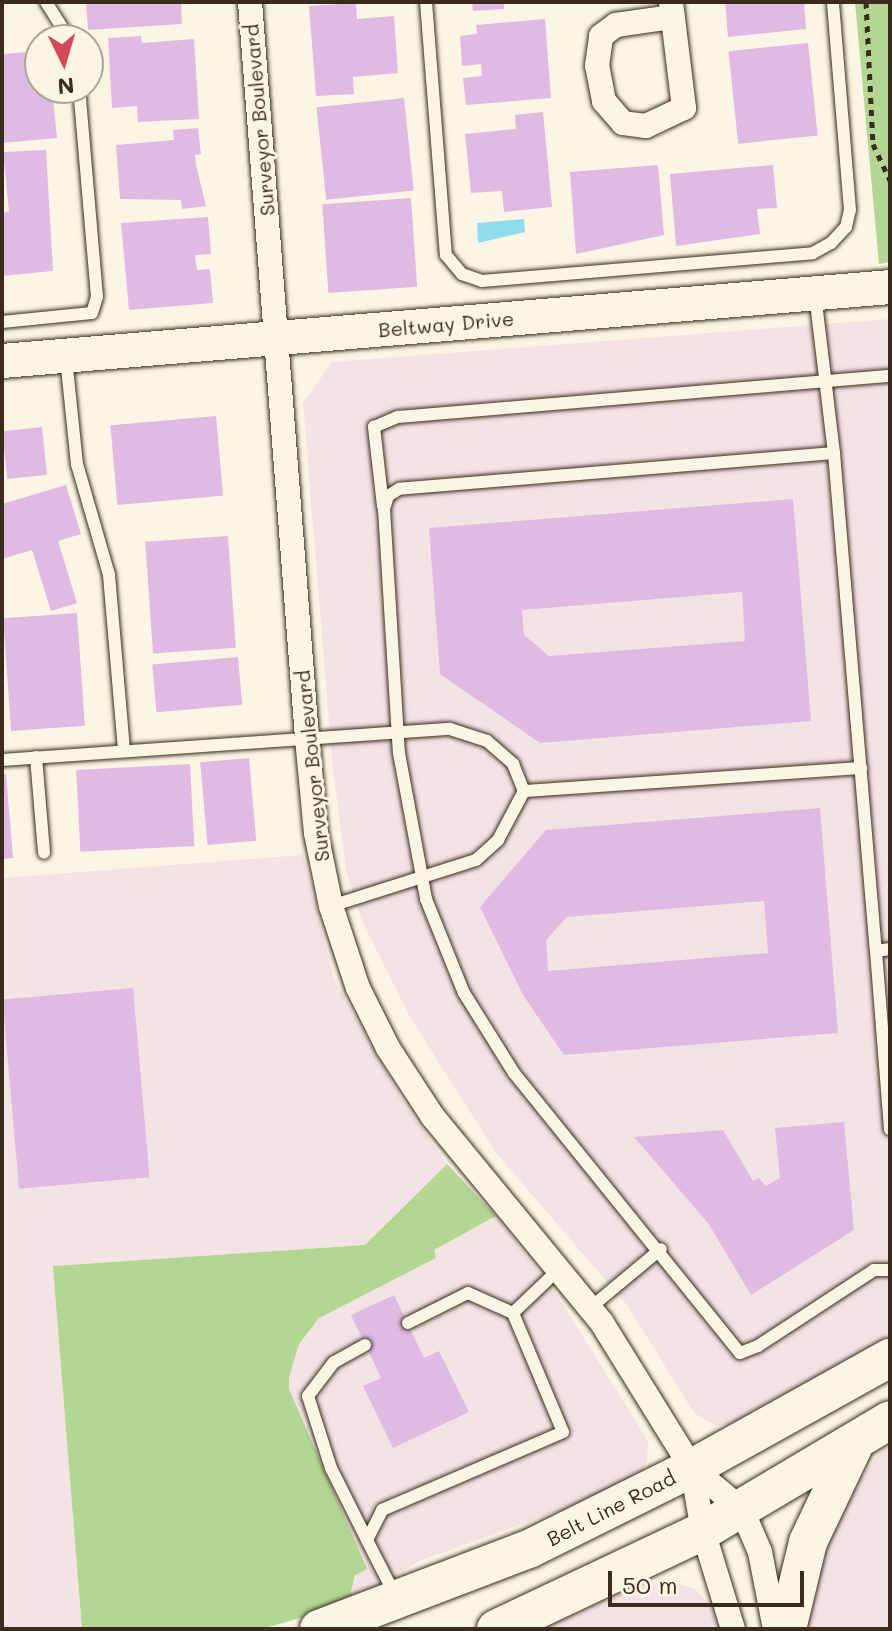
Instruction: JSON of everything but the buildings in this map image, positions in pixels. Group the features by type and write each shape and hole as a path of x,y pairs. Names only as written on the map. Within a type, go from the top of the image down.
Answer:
{"main road":[{"name":"Belt Line Road","path":"319,1629 529,1549 692,1468 890,1358"},
{"path":"496,1629 703,1531 890,1420"},
{"path":"787,1629 808,1542 856,1441"}],"street":[{"name":"Surveyor Boulevard","path":"250,2 307,738 316,833 331,906 358,988 388,1048 433,1117 590,1308 692,1468 742,1510 760,1552 775,1629"},
{"path":"672,9 684,108 646,126 623,123 604,101 597,66 601,36 616,25 672,9"},
{"name":"Beltway Drive","path":"2,361 890,287"},
{"name":"Surveyor Boulevard","path":"692,1468 703,1531 733,1629"}],"lane":[{"path":"46,2 60,24"},
{"path":"426,2 446,255 462,274 482,281 813,253 831,243 846,227 850,210 833,2"},
{"path":"2,322 92,313 97,297 80,104"},
{"path":"815,293 834,453 890,1129"},
{"path":"66,355 77,464 109,575 124,750"},
{"path":"890,376 384,421 374,427 384,509 398,734 422,877 464,993 514,1073 661,1249 740,1353 874,1270 890,1270"},
{"path":"384,509 388,496 399,489 834,453"},
{"path":"2,760 450,729 487,741 513,764 524,791"},
{"path":"36,757 44,853"},
{"path":"524,791 861,768"},
{"path":"331,906 476,860 498,840 524,791"},
{"path":"876,951 890,949"},
{"path":"590,1308 661,1249"},
{"path":"513,1313 559,1269"},
{"path":"367,1540 382,1510 563,1432 513,1313 468,1293 408,1323"},
{"path":"365,1345 334,1362 308,1396 331,1468 398,1601"}],"path":[{"path":"866,2 873,144 890,180"}],"shaded area":[{"path":"890,319 890,1334 743,1422 716,1426 694,1413 627,1305 496,1153 410,1017 362,921 346,870 333,770 303,403 332,362"},
{"path":"303,855 334,979 405,1105 447,1164 365,1245 54,1266 82,1629 2,1629 2,878"},
{"path":"496,1216 561,1301 648,1441 647,1462 631,1485 419,1561 355,1602 256,1346"},
{"path":"890,1447 890,1629 806,1629 818,1537 878,1455"},
{"path":"669,1581 695,1589 710,1605 720,1629 542,1629 643,1584"}],"green space":[{"path":"855,2 890,2 890,262 879,264"},
{"path":"447,1164 496,1216 434,1250 436,1258 319,1318 299,1344 289,1377 289,1389 367,1569 355,1575 351,1591 355,1602 262,1629 82,1629 53,1266 365,1245"}],"water":[{"path":"524,219 525,232 478,243 477,223"}]}
